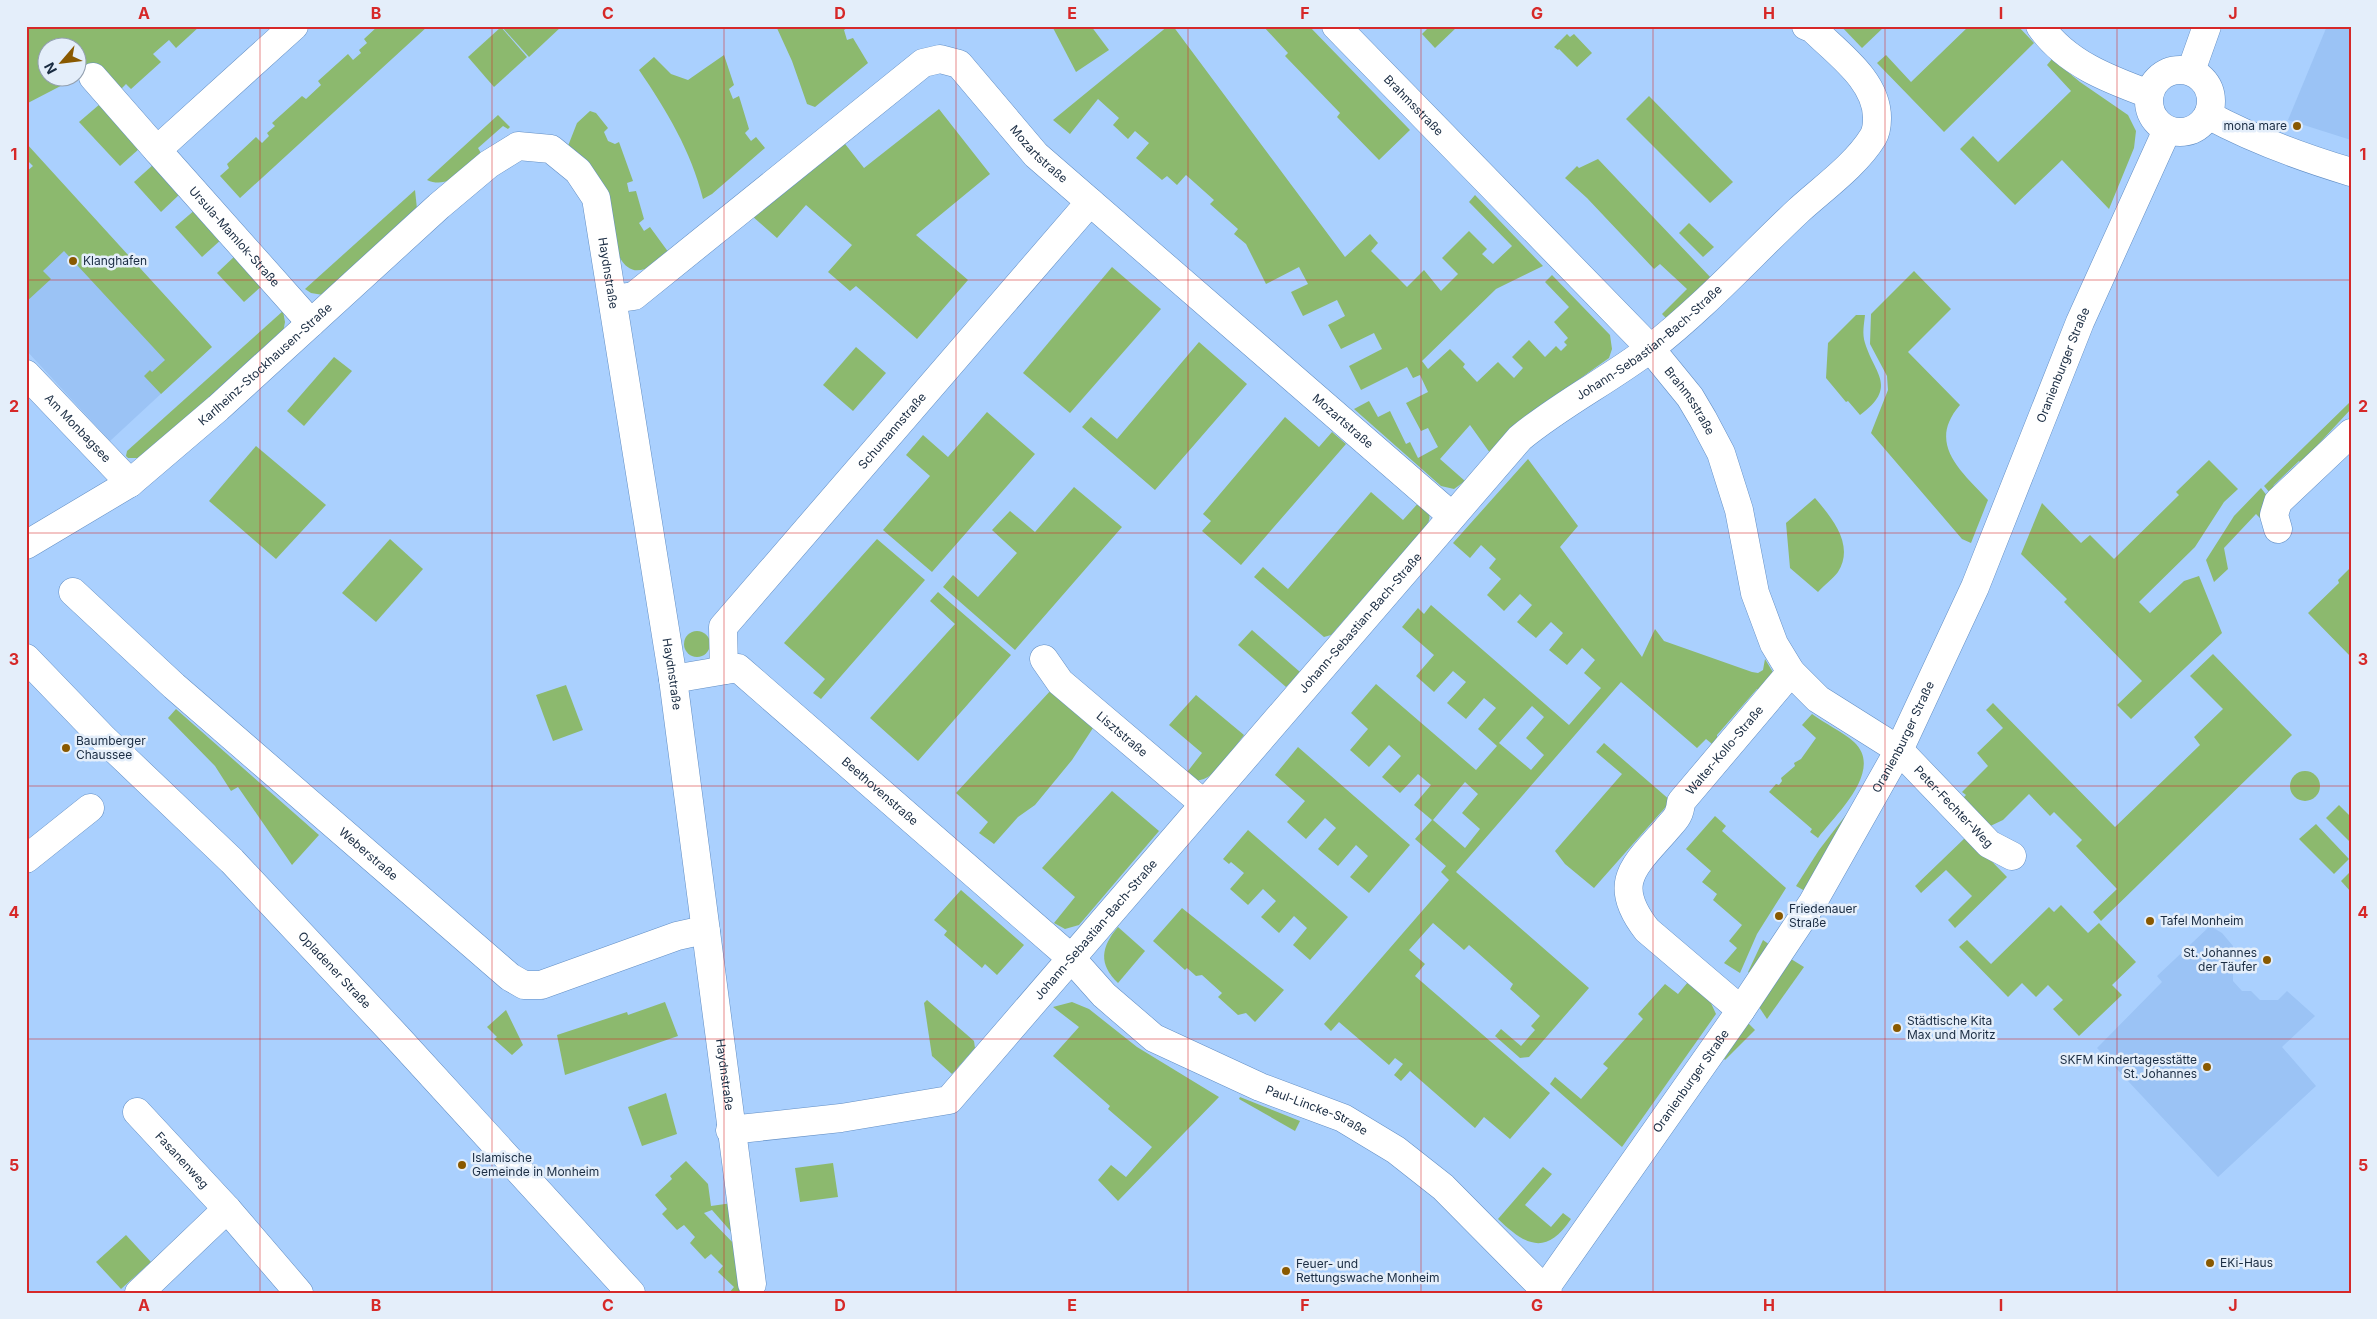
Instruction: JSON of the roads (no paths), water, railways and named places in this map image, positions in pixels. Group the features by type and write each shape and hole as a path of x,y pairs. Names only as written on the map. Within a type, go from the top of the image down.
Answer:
{"street":[{"path":"157,150 294,26"},
{"name":"Brahmsstraße","path":"1336,26 1650,348 1690,397 1721,453 1739,510 1755,593 1774,644 1791,672 1818,699 1899,750"},
{"name":"Johann-Sebastian-Bach-Straße","path":"730,1130 841,1118 948,1100 1520,438 1542,419 1650,348 1685,319 1846,167 1873,137 1877,123 1875,100 1866,83 1813,29 1806,26"},
{"path":"2040,26 2074,61 2114,81 2149,94"},
{"path":"2190,71 2207,26"},
{"name":"Mozartstraße","path":"613,299 634,296 923,63 940,58 959,64 1036,155 1452,516"},
{"path":"2173,70 2190,71 2200,76 2209,89 2211,105 2208,115 2197,127 2190,131 2174,132 2167,130 2154,118 2148,102 2152,86 2164,73 2173,70"},
{"name":"Ursula-Mamlok-Straße","path":"93,77 311,323"},
{"path":"2208,115 2276,148 2351,172"},
{"name":"Oranienburger Straße","path":"1545,1292 1741,1010 1813,902 1899,750 1975,587 2080,322 2167,130"},
{"name":"Haydnstraße","path":"489,164 518,146 551,150 578,171 596,198 673,679 727,1084 730,1130 752,1284"},
{"name":"Karlheinz-Stockhausen-Straße","path":"26,545 130,484 439,206 489,164"},
{"name":"Schumannstraße","path":"724,670 723,627 1090,202"},
{"name":"Am Monbagsee","path":"26,374 130,484"},
{"path":"2278,529 2274,515 2278,502 2351,432"},
{"name":"Weberstraße","path":"73,592 174,686 510,978 524,985 541,985 678,936 706,932"},
{"name":"Opladener Straße","path":"26,658 104,739 232,861 397,1037 631,1293"},
{"name":"Lisztstraße","path":"1044,659 1060,682 1204,804"},
{"name":"Beethovenstraße","path":"673,679 738,668 1071,958"},
{"name":"Walter-Kollo-Straße","path":"1741,1010 1647,930 1636,915 1630,898 1629,876 1636,864 1680,814 1681,802 1791,672"},
{"name":"Peter-Fechter-Weg","path":"1899,750 1989,844 2012,856"},
{"path":"26,859 90,808"},
{"name":"Paul-Lincke-Straße","path":"1071,958 1104,995 1154,1038 1260,1088 1343,1118 1396,1150 1443,1187 1545,1292"},
{"name":"Fasanenweg","path":"137,1112 228,1209 299,1293"},
{"path":"139,1293 228,1209"}],"place":[{"name":"mona mare","path":"2297,126"},
{"name":"Klanghafen","path":"73,261"},
{"name":"Baumberger Chaussee","path":"66,748"},
{"name":"Friedenauer Straße","path":"1779,916"},
{"name":"Tafel Monheim","path":"2150,921"},
{"name":"St. Johannes der Täufer","path":"2267,960"},
{"name":"Städtische Kita Max und Moritz","path":"1897,1028"},
{"name":"SKFM Kindertagesstätte St. Johannes","path":"2207,1067"},
{"name":"Islamische Gemeinde in Monheim","path":"462,1165"},
{"name":"EKi-Haus","path":"2210,1263"},
{"name":"Feuer- und Rettungswache Monheim","path":"1286,1271"}]}
